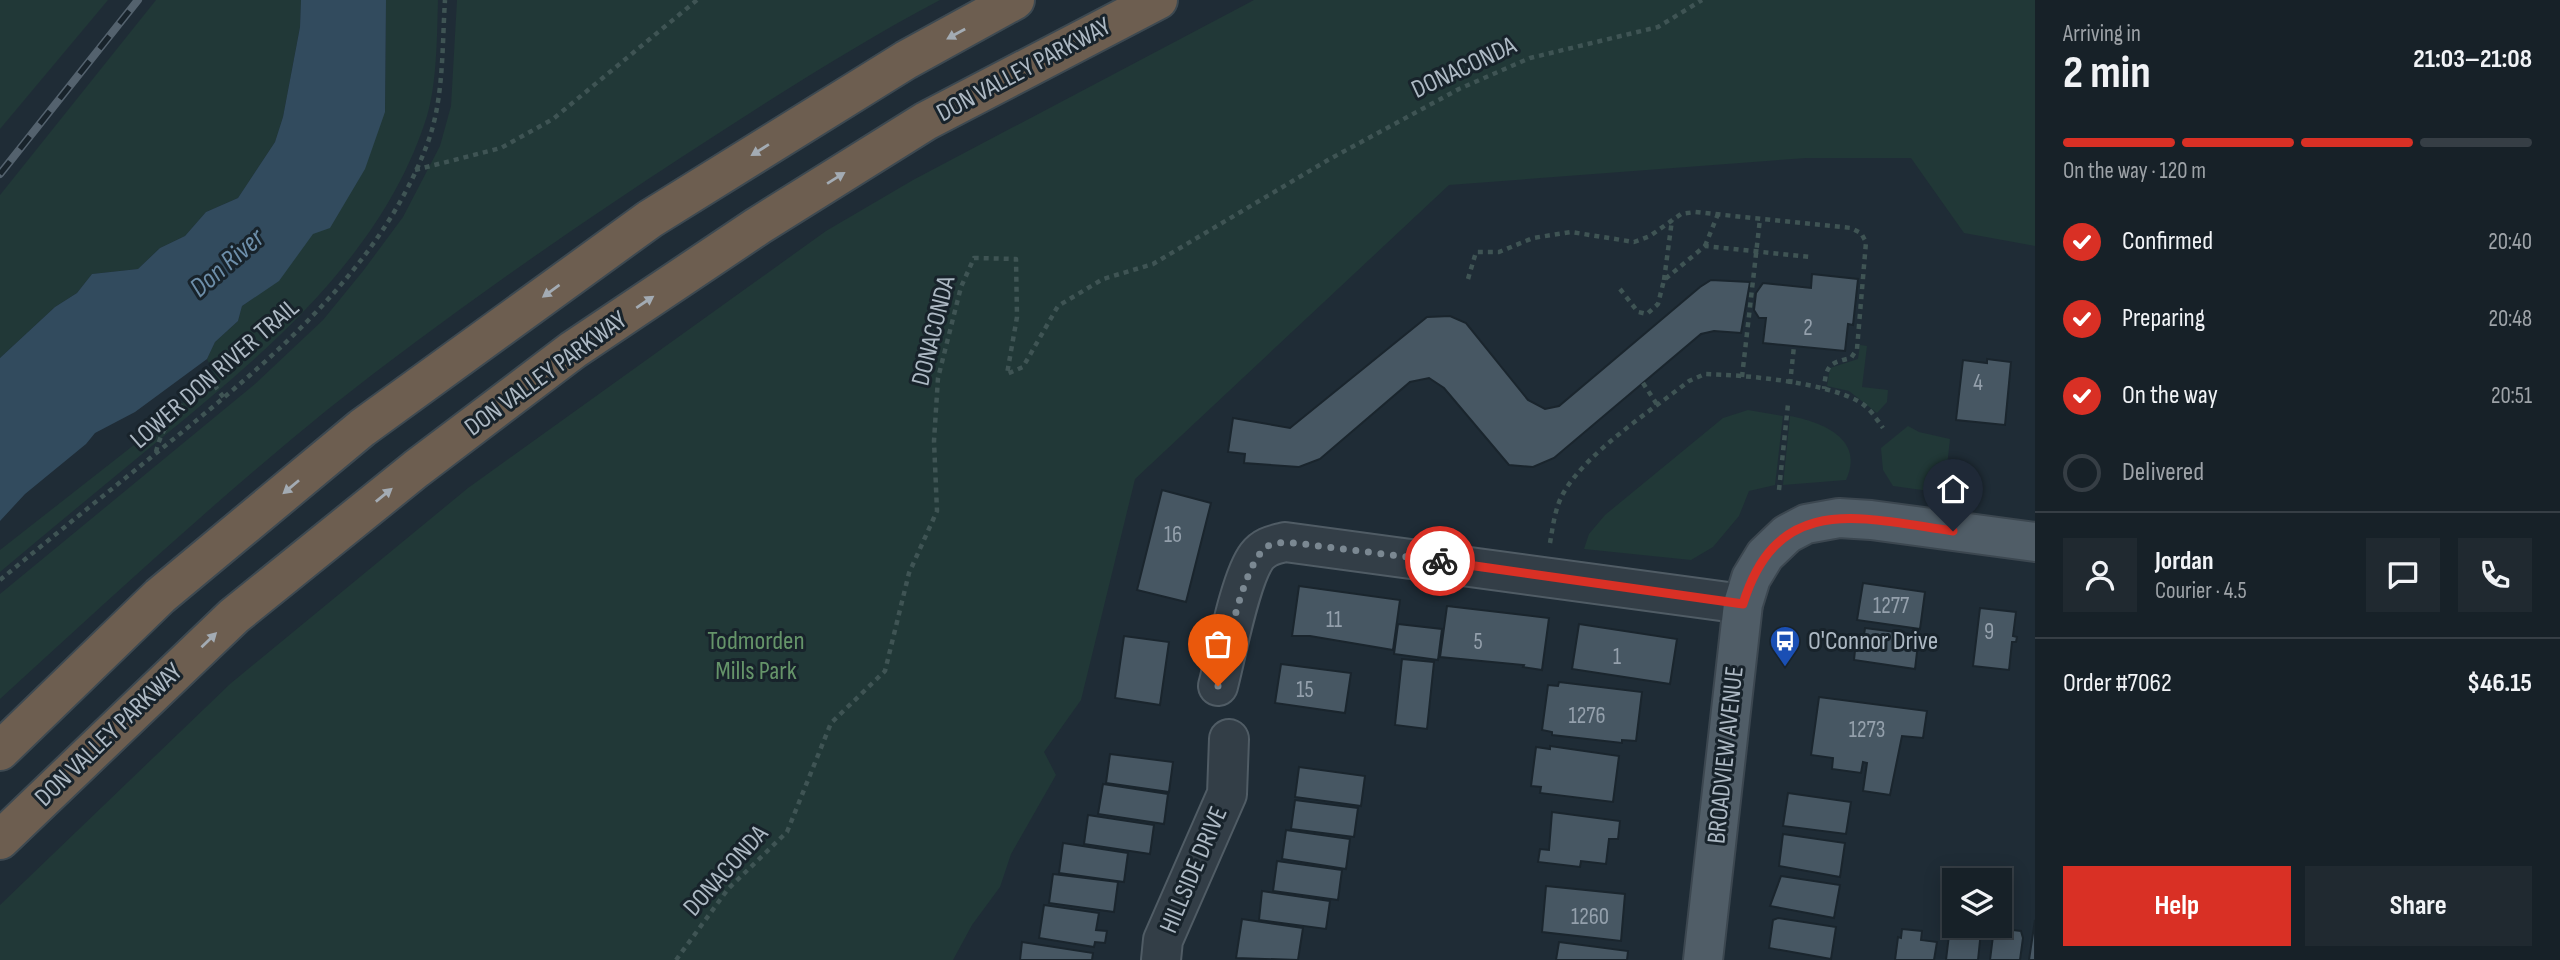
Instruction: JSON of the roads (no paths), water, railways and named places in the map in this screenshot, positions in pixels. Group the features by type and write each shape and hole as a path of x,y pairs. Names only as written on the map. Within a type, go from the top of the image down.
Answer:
{"highway":[{"path":"0,751 160,596 362,428 650,219 906,60 1015,0"},
{"name":"DON VALLEY PARKWAY","path":"0,840 234,616 416,469 573,350 758,226 926,121 1158,0"}],"main road":[{"name":"BROADVIEW AVENUE","path":"1703,960 1743,604 1751,578 1765,555 1796,529 1839,518 2035,542"}],"street":[{"path":"1218,686 1248,575 1256,557 1269,545 1285,542 1743,604"},
{"name":"HILLSIDE DRIVE","path":"1161,960 1163,940 1227,794 1229,738"}],"water":[{"name":"Don River","path":"301,0 386,0 385,112 365,169 330,228 313,234 279,281 242,306 238,321 215,342 207,359 135,412 95,433 86,444 25,494 0,521 0,358 55,307 77,293 92,274 138,269 160,248 185,236 206,212 238,198 275,142 283,117 300,27"}],"railway":[{"path":"0,174 138,0"}],"place":[{"name":"O'Connor Drive","path":"1785,668"}],"park label":[{"name":"Todmorden Mills Park","path":"756,656"}]}
